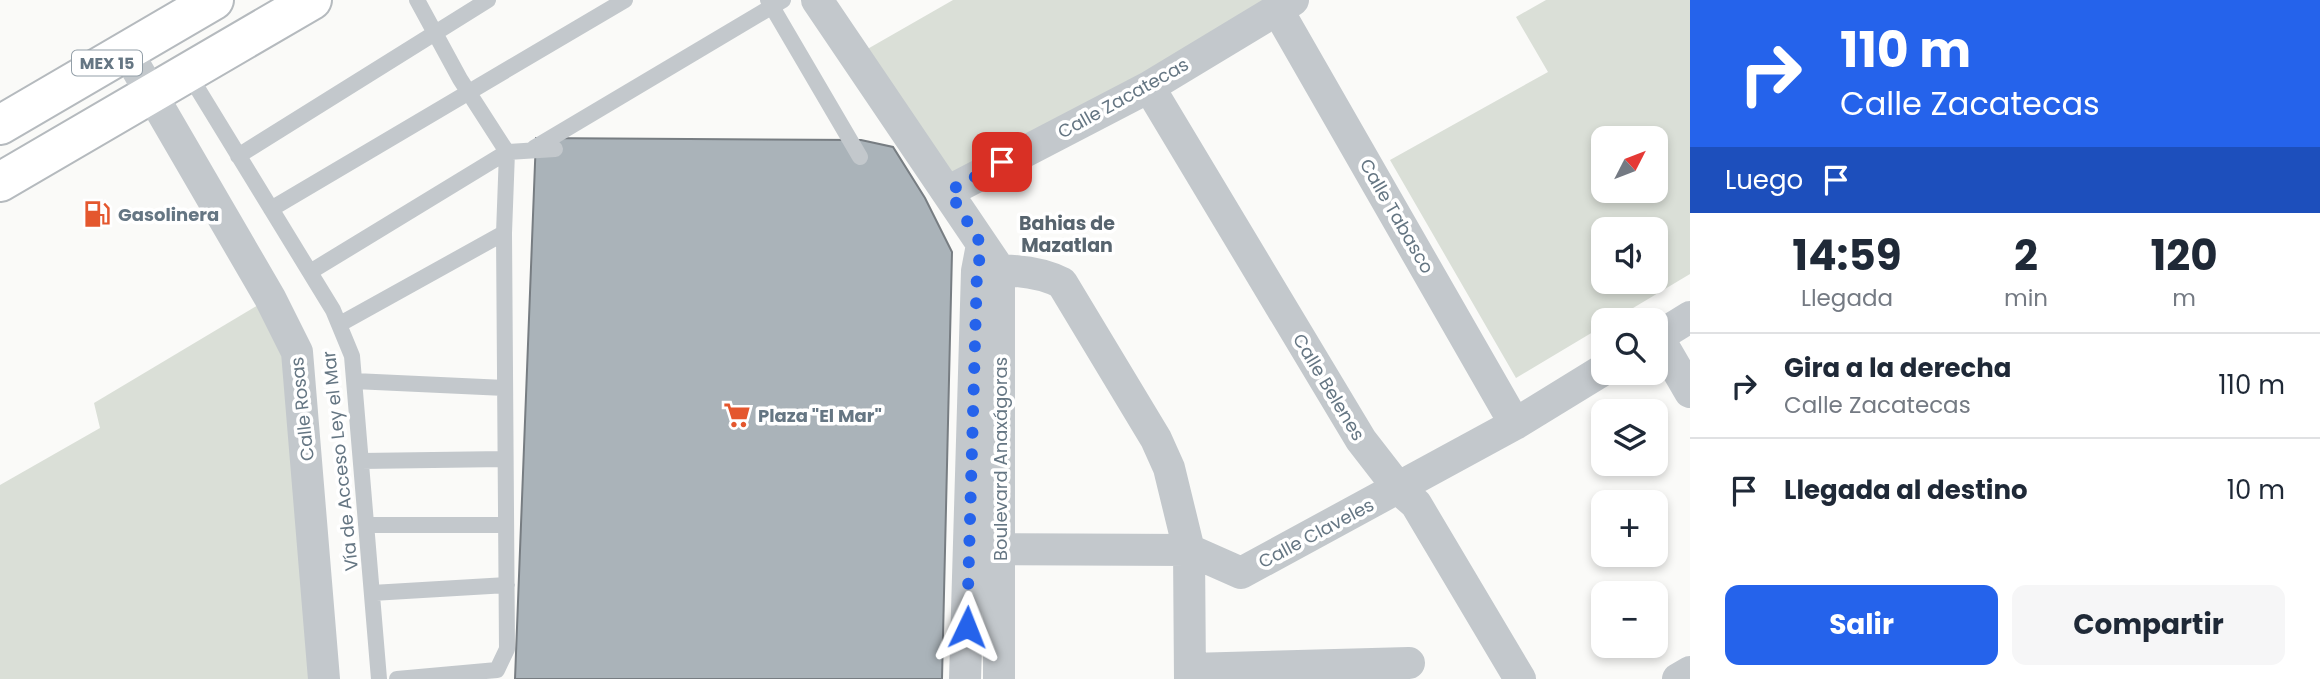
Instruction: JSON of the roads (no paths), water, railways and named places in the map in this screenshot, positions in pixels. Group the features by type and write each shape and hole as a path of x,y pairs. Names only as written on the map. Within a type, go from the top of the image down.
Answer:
{"main road":[{"name":"MEX 15","path":"0,182 312,0"},
{"name":"MEX 15","path":"0,125 127,52 191,6"}],"street":[{"path":"817,0 915,163 949,191 986,262 1047,275 1062,283 1074,298 1156,439 1177,496 1189,550 1190,674 1409,663"},
{"name":"Calle Zacatecas","path":"949,191 1149,87 1285,5"},
{"name":"Calle Tabasco","path":"1285,5 1515,424"},
{"name":"Calle Rosas","path":"127,52 282,319 297,352 324,679"},
{"name":"Calle Belenes","path":"1149,87 1361,440 1399,489 1416,504 1520,679"},
{"name":"Boulevard Anaxágoras","path":"965,679 986,262"},
{"name":"Boulevard Anaxágoras","path":"986,262 1001,549 999,679"},
{"path":"1668,330 1690,317"},
{"path":"1668,355 1690,392"},
{"name":"Calle Claveles","path":"970,549 1189,550 1241,573 1399,489 1515,424 1591,377"},
{"path":"1678,679 1690,672"}],"lane":[{"path":"397,679 497,670 507,649 504,233 507,152 469,92 417,0"},
{"path":"239,156 488,0"},
{"path":"271,209 625,0"},
{"path":"532,149 774,2 861,159"},
{"name":"Vía de Acceso Ley el Mar","path":"188,73 310,272 340,324 352,356 379,679"},
{"path":"310,272 507,152 574,148"},
{"path":"340,324 504,233"},
{"path":"354,381 505,388"},
{"path":"361,461 505,459"},
{"path":"366,525 506,525"},
{"path":"372,593 507,585"}],"place":[{"name":"Gasolinera","path":"97,214"},
{"name":"Plaza \"El Mar\"","path":"737,415"}],"district":[{"name":"Bahias de Mazatlan","path":"1067,234"}]}
